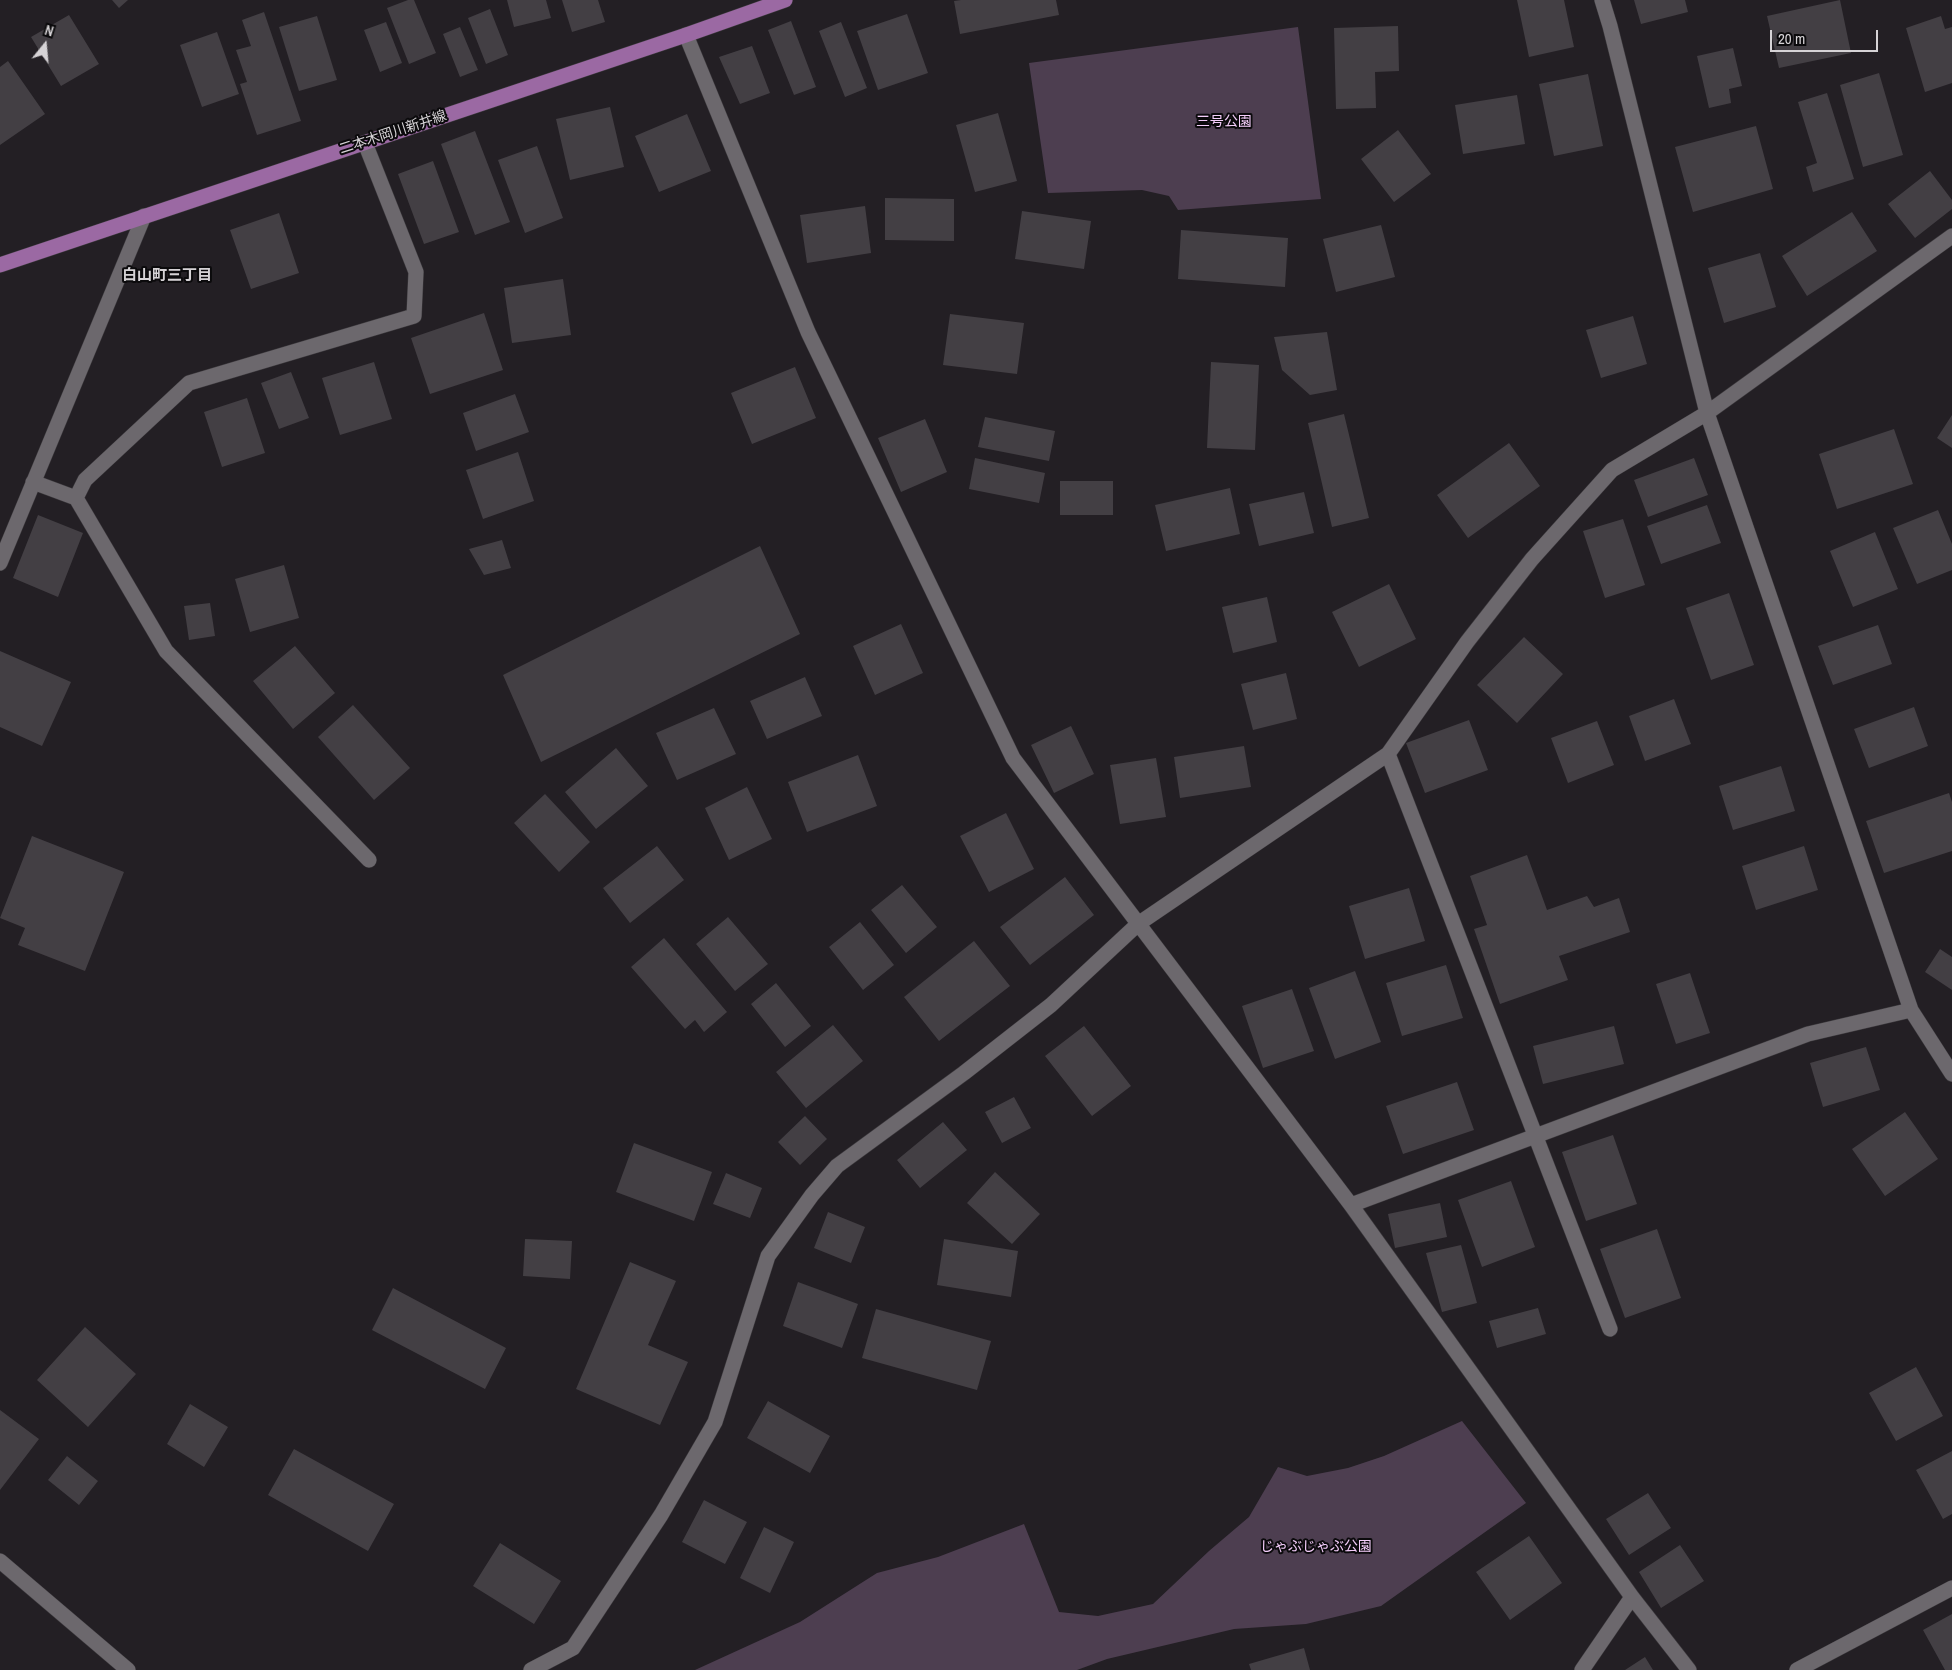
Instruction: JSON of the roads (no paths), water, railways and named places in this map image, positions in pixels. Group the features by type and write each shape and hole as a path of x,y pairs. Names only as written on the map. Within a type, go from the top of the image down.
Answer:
{"main road":[{"name":"二本木岡川新井線","path":"0,265 686,35 784,0"}],"street":[{"path":"1602,0 1613,36 1708,413 1911,1010 1952,1074"},
{"path":"686,35 808,332 1013,758 1351,1205 1632,1597 1689,1670"},
{"path":"76,498 85,480 190,382 414,316 416,272 365,143"},
{"path":"0,563 144,216"},
{"path":"531,1670 573,1648 660,1515 715,1422 768,1256 812,1195 837,1166 1051,1005 1138,924 1388,754 1467,642 1532,559 1612,470 1708,413 1952,236"},
{"path":"33,482 76,498 166,651 369,860"},
{"path":"1388,754 1610,1329"},
{"path":"1351,1205 1808,1034 1911,1010"},
{"path":"0,1561 128,1670"},
{"path":"1797,1670 1952,1588"},
{"path":"1582,1670 1632,1597"}],"district":[{"name":"白山町三丁目","path":"167,276"}],"park label":[{"name":"三号公園","path":"1224,122"},
{"name":"じゃぶじゃぶ公園","path":"1316,1547"}]}
